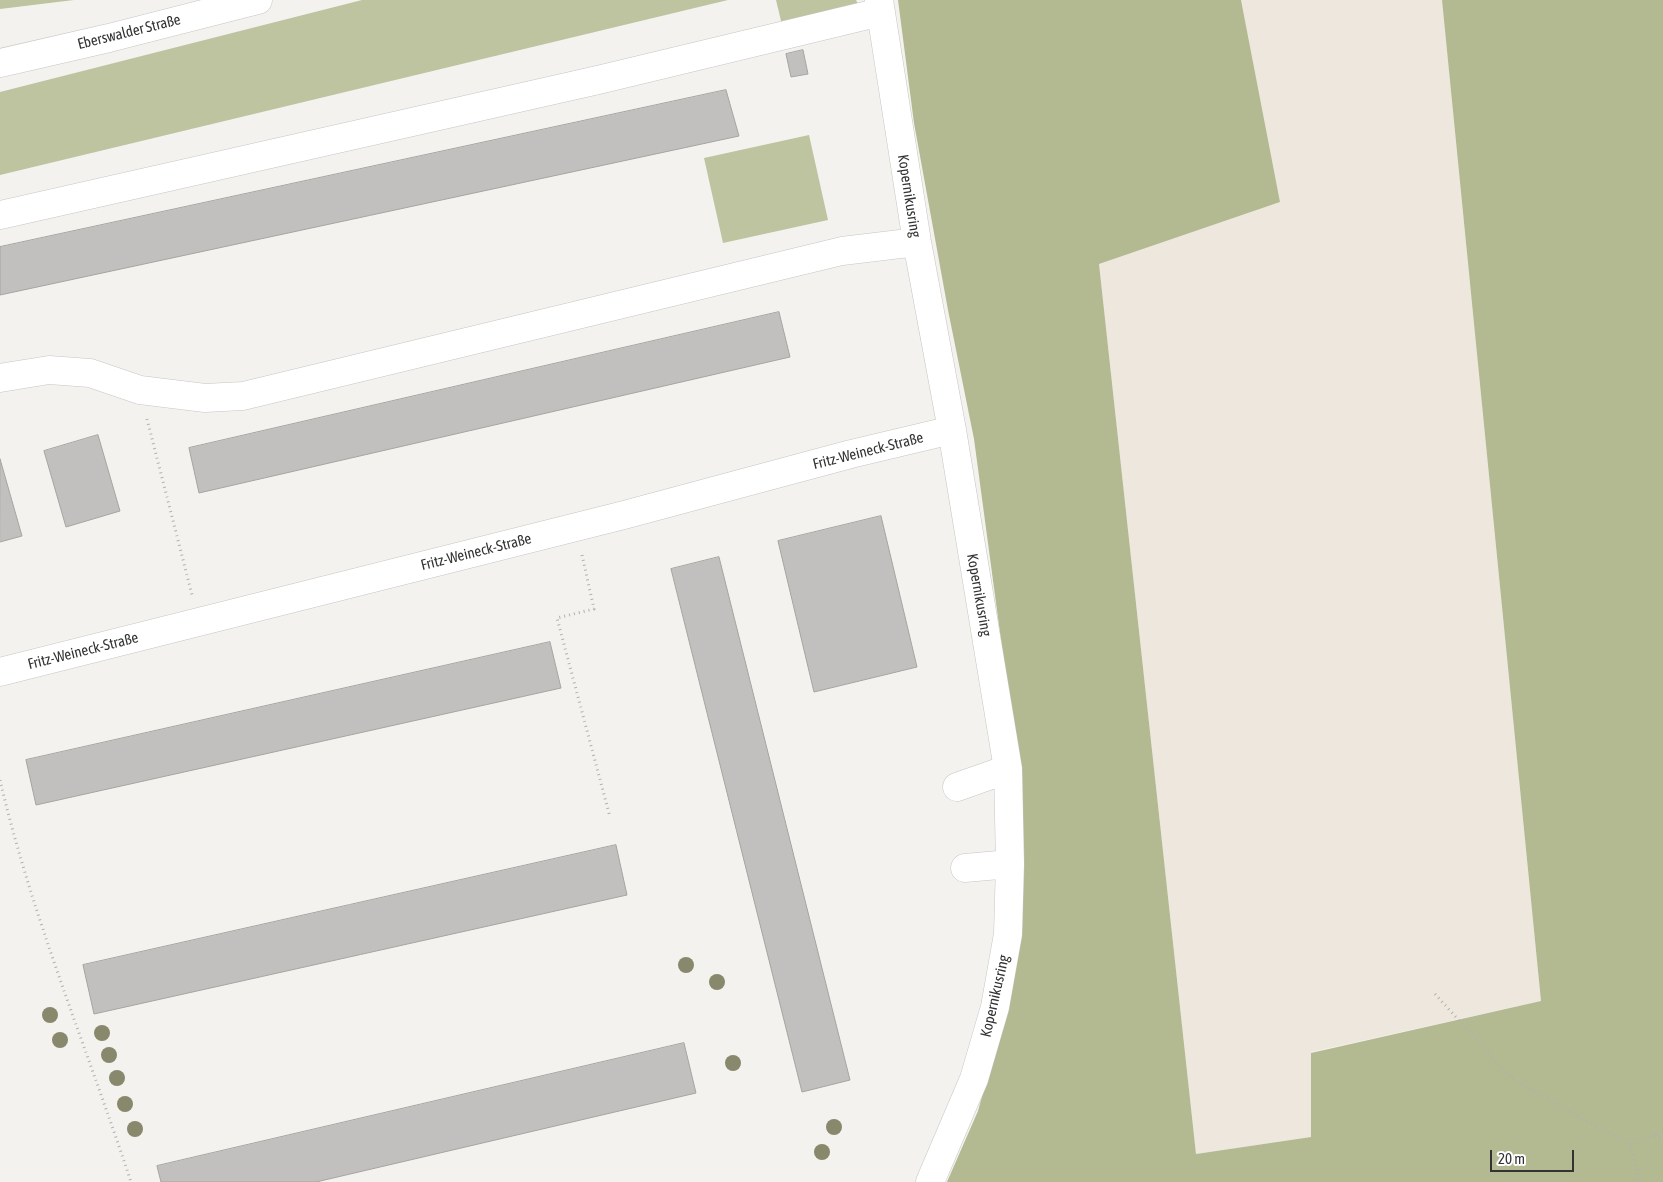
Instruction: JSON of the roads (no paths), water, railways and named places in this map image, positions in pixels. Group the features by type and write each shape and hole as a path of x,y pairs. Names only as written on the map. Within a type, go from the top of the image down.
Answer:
{"street":[{"name":"Eberswalder Straße","path":"0,63 109,38 258,0"},
{"path":"0,215 598,80 880,6"},
{"name":"Kopernikusring","path":"880,6 917,242 952,430 1008,768 1010,864 1008,934 995,1007 974,1079 930,1182"},
{"path":"0,378 49,370 90,373 140,390 204,398 243,396 842,251 917,242"},
{"name":"Fritz-Weineck-Straße","path":"0,672 576,527 851,454 952,430"},
{"path":"957,787 1008,768"},
{"path":"965,868 1010,864"}]}
